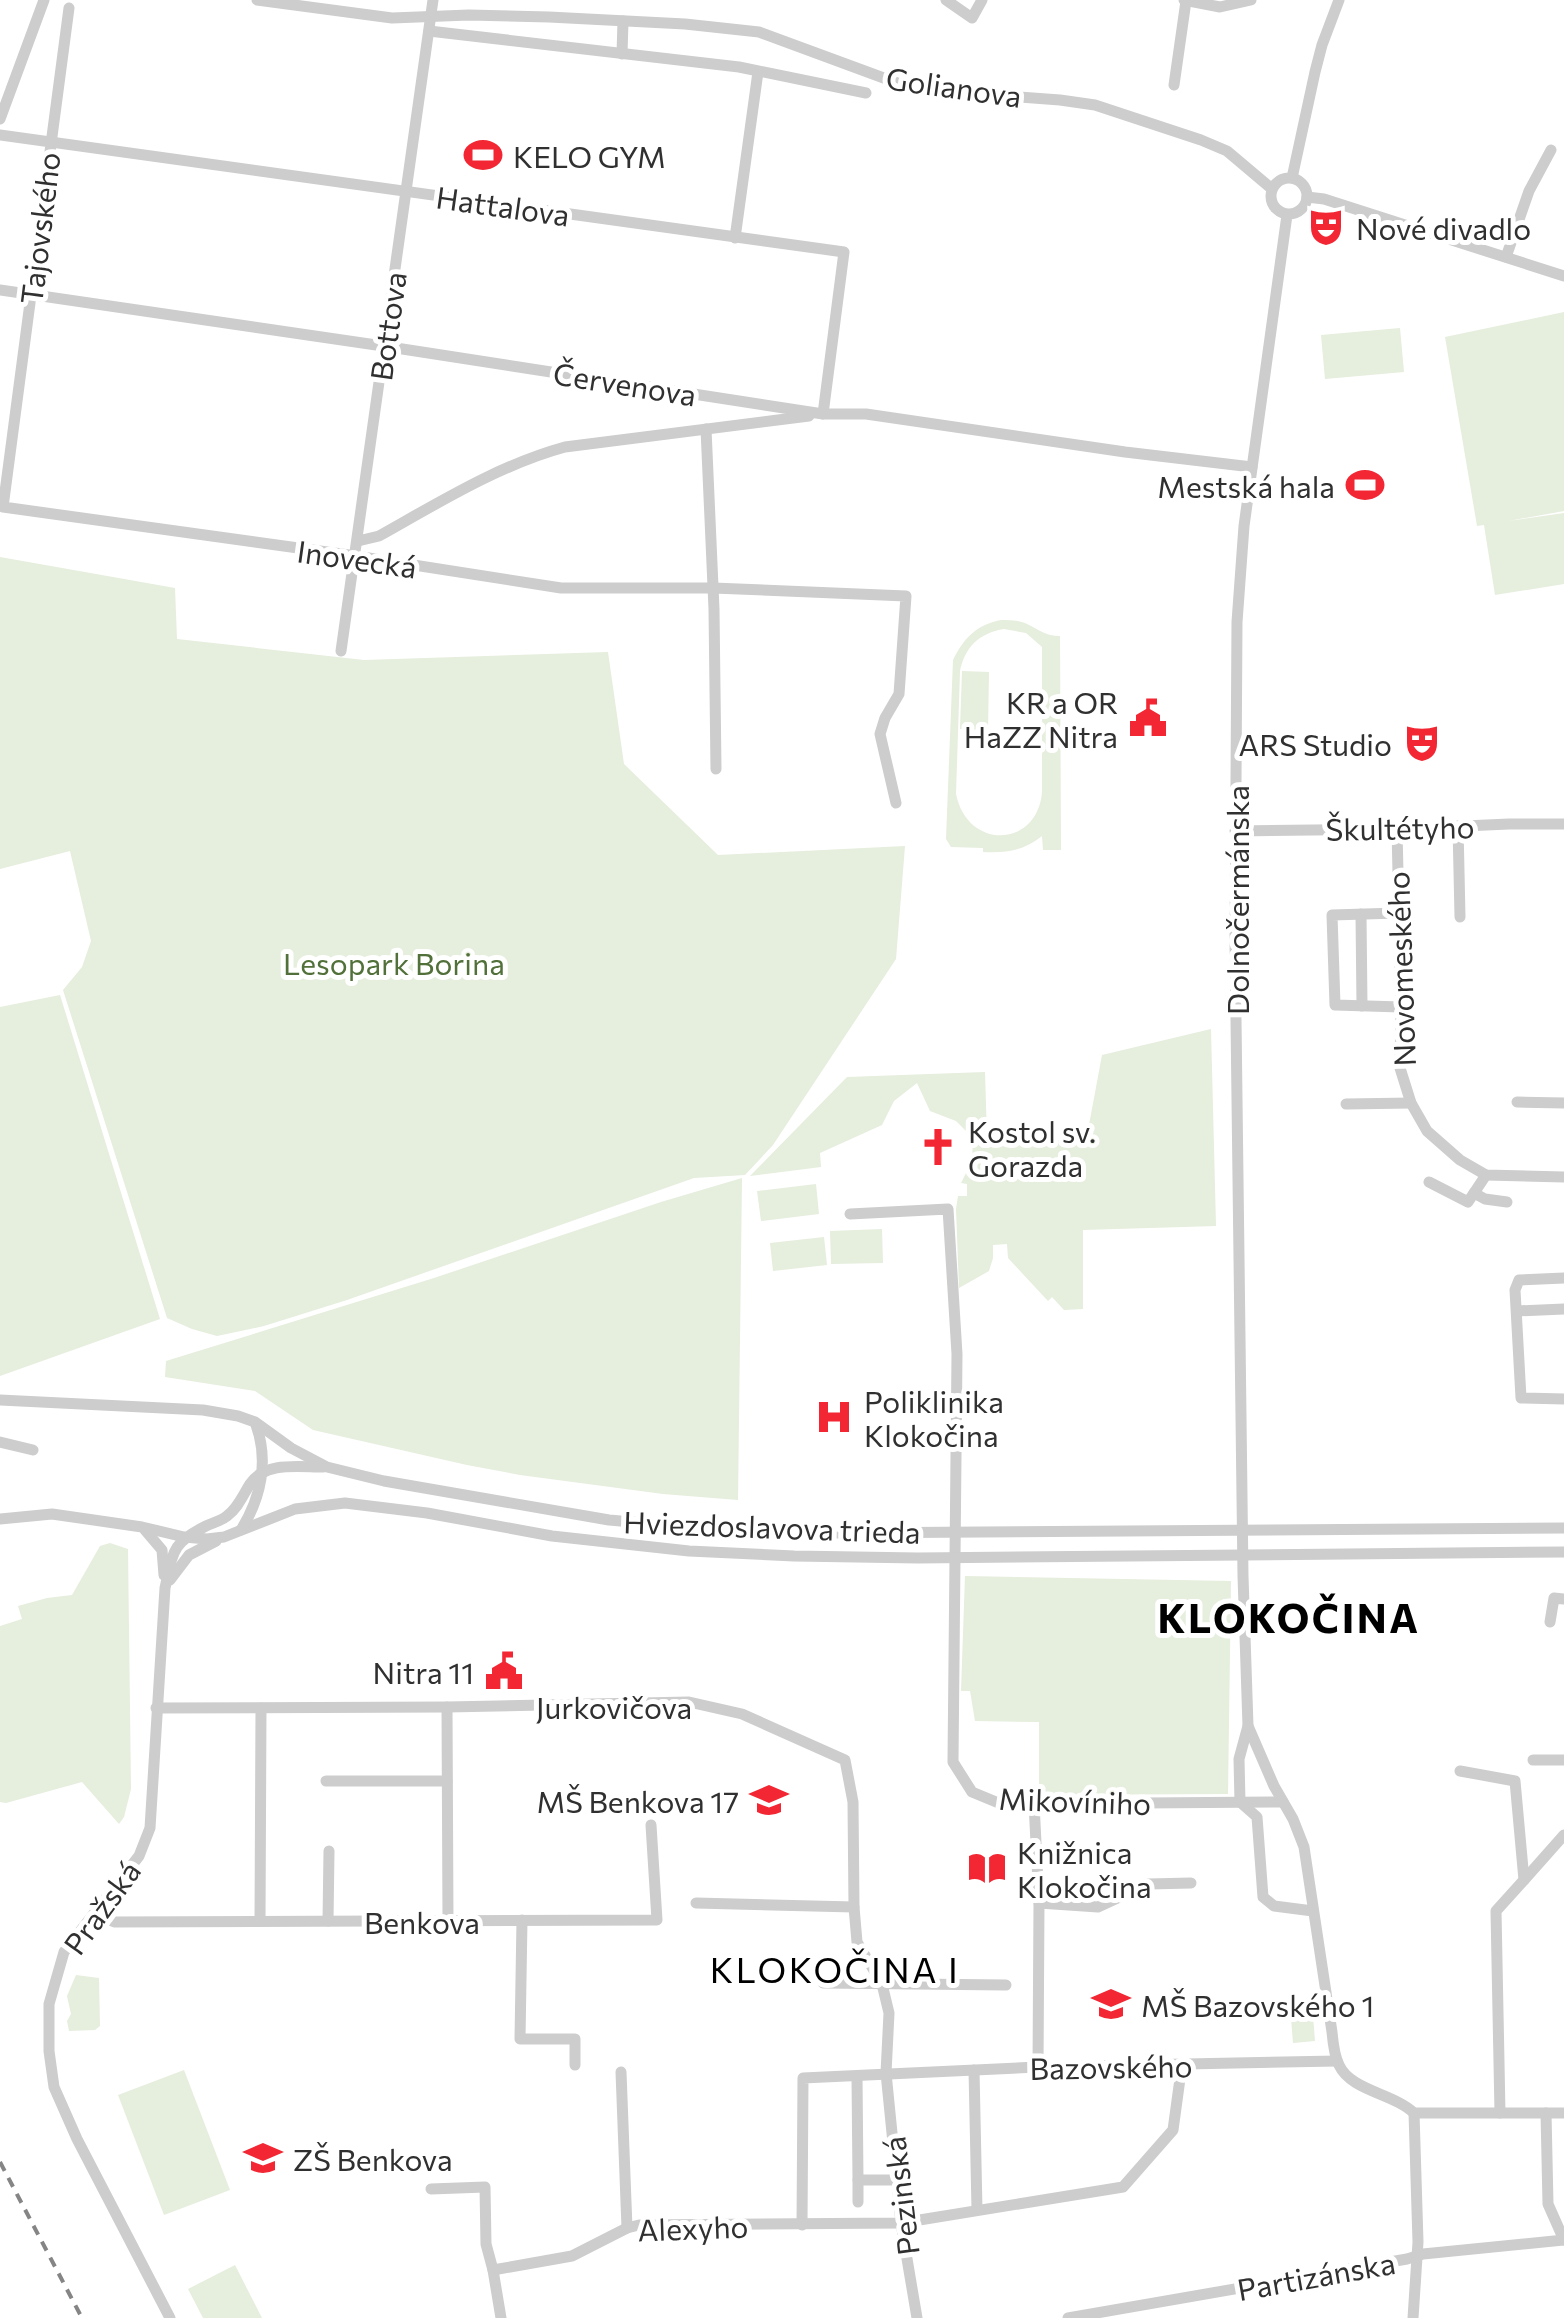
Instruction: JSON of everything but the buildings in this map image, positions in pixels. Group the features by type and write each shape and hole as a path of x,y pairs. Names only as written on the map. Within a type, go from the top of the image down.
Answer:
{"street":[{"path":"0,119 44,0"},
{"name":"Golianova","path":"257,0 392,18 469,15 727,27 759,32 900,84 1095,105 1227,152 1272,189"},
{"name":"Bottova","path":"340,652 433,0"},
{"path":"946,0 972,18 982,0"},
{"path":"1174,86 1188,1 1220,6 1251,0"},
{"path":"1292,178 1318,58 1339,0"},
{"name":"Tajovského","path":"2,508 68,8"},
{"path":"622,54 623,21"},
{"name":"Golianova","path":"429,31 739,67 866,92"},
{"path":"735,238 758,72"},
{"name":"Hattalova","path":"0,136 844,252 823,414"},
{"path":"1506,258 1529,191 1552,150"},
{"path":"1292,178 1301,182 1307,196 1301,210 1287,214 1280,212 1270,198 1280,180 1292,178"},
{"path":"1307,196 1564,276"},
{"name":"Dolnočermánska","path":"1243,1554 1237,622 1244,526 1287,214"},
{"name":"Červenova","path":"0,290 823,414 866,414 1252,467"},
{"path":"358,542 378,536 503,470 564,447 823,414"},
{"path":"706,429 714,588 716,769"},
{"name":"Inovecká","path":"2,508 562,588 714,588 906,596 899,694 880,734 896,802"},
{"name":"Škultétyho","path":"1236,830 1564,824"},
{"name":"Novomeského","path":"1458,826 1460,917"},
{"name":"Novomeského","path":"1397,829 1400,1068 1411,1103 1427,1131 1460,1160 1486,1175"},
{"path":"1398,913 1332,915 1335,1005 1401,1007"},
{"path":"1361,914 1362,1006"},
{"path":"1517,1102 1564,1103"},
{"path":"1346,1104 1411,1103"},
{"path":"1428,1182 1468,1202 1486,1175 1564,1177"},
{"path":"1474,1193 1507,1202"},
{"name":"Mikovíniho","path":"850,1214 948,1210 957,1354 953,1762 972,1792 1001,1804 1283,1802"},
{"path":"1564,1278 1519,1280 1515,1290 1521,1398 1564,1399"},
{"path":"1516,1311 1564,1309"},
{"name":"Hviezdoslavova trieda","path":"0,1400 203,1410 238,1416 327,1467 608,1520 756,1532 1564,1528"},
{"path":"241,1530 260,1489 262,1443 254,1422"},
{"path":"0,1442 34,1450"},
{"path":"166,1588 172,1556 184,1537 227,1517 262,1471 278,1467 327,1467"},
{"name":"Hviezdoslavova trieda","path":"0,1519 52,1514 184,1537 224,1537 295,1509 345,1503 427,1513 552,1536 689,1551 856,1558 1564,1552"},
{"path":"142,1527 162,1550 166,1588"},
{"path":"1480,1529 1480,1554"},
{"path":"166,1588 189,1556 224,1537"},
{"path":"1243,1554 1248,1726 1239,1759 1240,1802 1257,1817 1262,1898 1274,1906 1312,1912"},
{"name":"Pražská","path":"166,1588 150,1828 139,1856 64,1952 49,2004 49,2050 54,2087 77,2139 170,2318"},
{"path":"1550,1622 1554,1598 1564,1598"},
{"name":"Jurkovičova","path":"156,1708 688,1702 742,1714 844,1760 853,1802 856,1942 882,1984 889,2013 886,2073"},
{"path":"446,1706 448,1920"},
{"path":"260,1921 261,1708"},
{"path":"1248,1726 1304,1847 1337,2061 1344,2073 1353,2081 1396,2099 1414,2113 1564,2113"},
{"path":"1533,1760 1564,1760"},
{"path":"1460,1771 1515,1781 1524,1880"},
{"path":"326,1782 446,1782"},
{"path":"1034,1803 1039,1904 1038,2068"},
{"name":"Benkova","path":"94,1914 116,1922 656,1920 652,1826"},
{"path":"1500,2112 1496,1911 1564,1835"},
{"path":"328,1921 329,1851"},
{"path":"1039,1904 1098,1906 1148,1884 1191,1883"},
{"path":"696,1903 854,1907"},
{"path":"522,1920 520,2040 575,2039 575,2066"},
{"path":"823,1983 1006,1985"},
{"name":"Bazovského","path":"802,2225 803,2078 1337,2061"},
{"name":"Alexyho","path":"493,2270 572,2256 626,2228 640,2225 901,2223 1123,2188 1173,2130 1182,2064"},
{"path":"974,2070 977,2210"},
{"path":"620,2072 626,2228"},
{"name":"Pezinská","path":"886,2073 901,2223 917,2318"},
{"path":"858,2077 858,2202"},
{"path":"1413,2318 1418,2242 1414,2113"},
{"path":"1546,2113 1548,2204 1564,2240"},
{"path":"858,2180 897,2180"},
{"path":"431,2189 485,2188 486,2244 501,2318"},
{"name":"Partizánska","path":"1068,2318 1416,2257 1564,2240"}],"green space":[{"path":"1564,312 1564,511 1508,521 1564,513 1564,584 1495,595 1484,525 1477,526 1445,337"},
{"path":"1400,328 1404,372 1325,379 1321,335"},
{"name":"Lesopark Borina","path":"0,557 175,588 177,639 364,660 608,652 624,764 718,855 905,846 896,959 773,1145 745,1175 694,1178 264,1326 217,1336 167,1318 63,990 82,967 91,941 70,851 0,869"},
{"path":"1001,620 1018,621 1060,636 1061,850 1043,850 1042,836 1021,848 1000,852 951,847 946,839 953,660 972,634","holes":["1004,629 1026,633 1042,647 1042,791 1038,810 1029,823 1017,832 988,833 974,826 963,813 956,794 960,671 965,655 980,638"]},
{"path":"962,671 989,672 988,730 960,729"},
{"path":"60,995 160,1319 0,1376 0,1007"},
{"path":"1211,1029 1216,1226 1083,1230 1083,1309 1064,1310 1052,1297 1048,1301 1008,1258 1007,1244 993,1245 989,1271 959,1288 956,1209 958,1196 967,1196 967,1184 961,1183 972,1161 973,1138 956,1121 930,1111 917,1083 894,1101 882,1125 820,1153 821,1167 750,1176 847,1077 985,1072 987,1138 1086,1141 1102,1055"},
{"path":"742,1178 738,1500 663,1494 467,1465 313,1430 255,1391 165,1377 166,1361"},
{"path":"816,1184 819,1214 761,1221 757,1191"},
{"path":"882,1229 883,1263 831,1264 830,1231"},
{"path":"824,1237 827,1265 773,1271 770,1243"},
{"path":"110,1543 128,1549 131,1789 124,1817 119,1824 82,1782 0,1802 0,1626 22,1619 18,1606 72,1595 100,1546"},
{"path":"965,1576 1231,1581 1228,1794 1039,1795 1039,1722 975,1721 970,1691 961,1691"},
{"path":"76,1975 99,1978 100,2026 95,2030 69,2031 67,1996"},
{"path":"1312,2003 1315,2041 1293,2043 1290,2004"},
{"path":"184,2070 230,2190 164,2215 118,2095"},
{"path":"235,2265 262,2318 203,2318 188,2289"}],"railway":[{"path":"0,2162 82,2318"}],"place":[{"name":"KELO GYM","path":"483,155"},
{"name":"Nové divadlo","path":"1326,227"},
{"name":"Mestská hala","path":"1365,485"},
{"name":"KR a OR HaZZ Nitra","path":"1148,718"},
{"name":"ARS Studio","path":"1422,743"},
{"name":"Kostol sv. Gorazda","path":"938,1147"},
{"name":"Poliklinika Klokočina","path":"834,1417"},
{"name":"Nitra 11","path":"504,1671"},
{"name":"MŠ Benkova 17","path":"769,1800"},
{"name":"Knižnica Klokočina","path":"987,1868"},
{"name":"MŠ Bazovského 1","path":"1111,2004"},
{"name":"ZŠ Benkova","path":"263,2158"}],"district":[{"name":"KLOKOČINA","path":"1289,1616"},
{"name":"KLOKOČINA I","path":"835,1968"}]}
